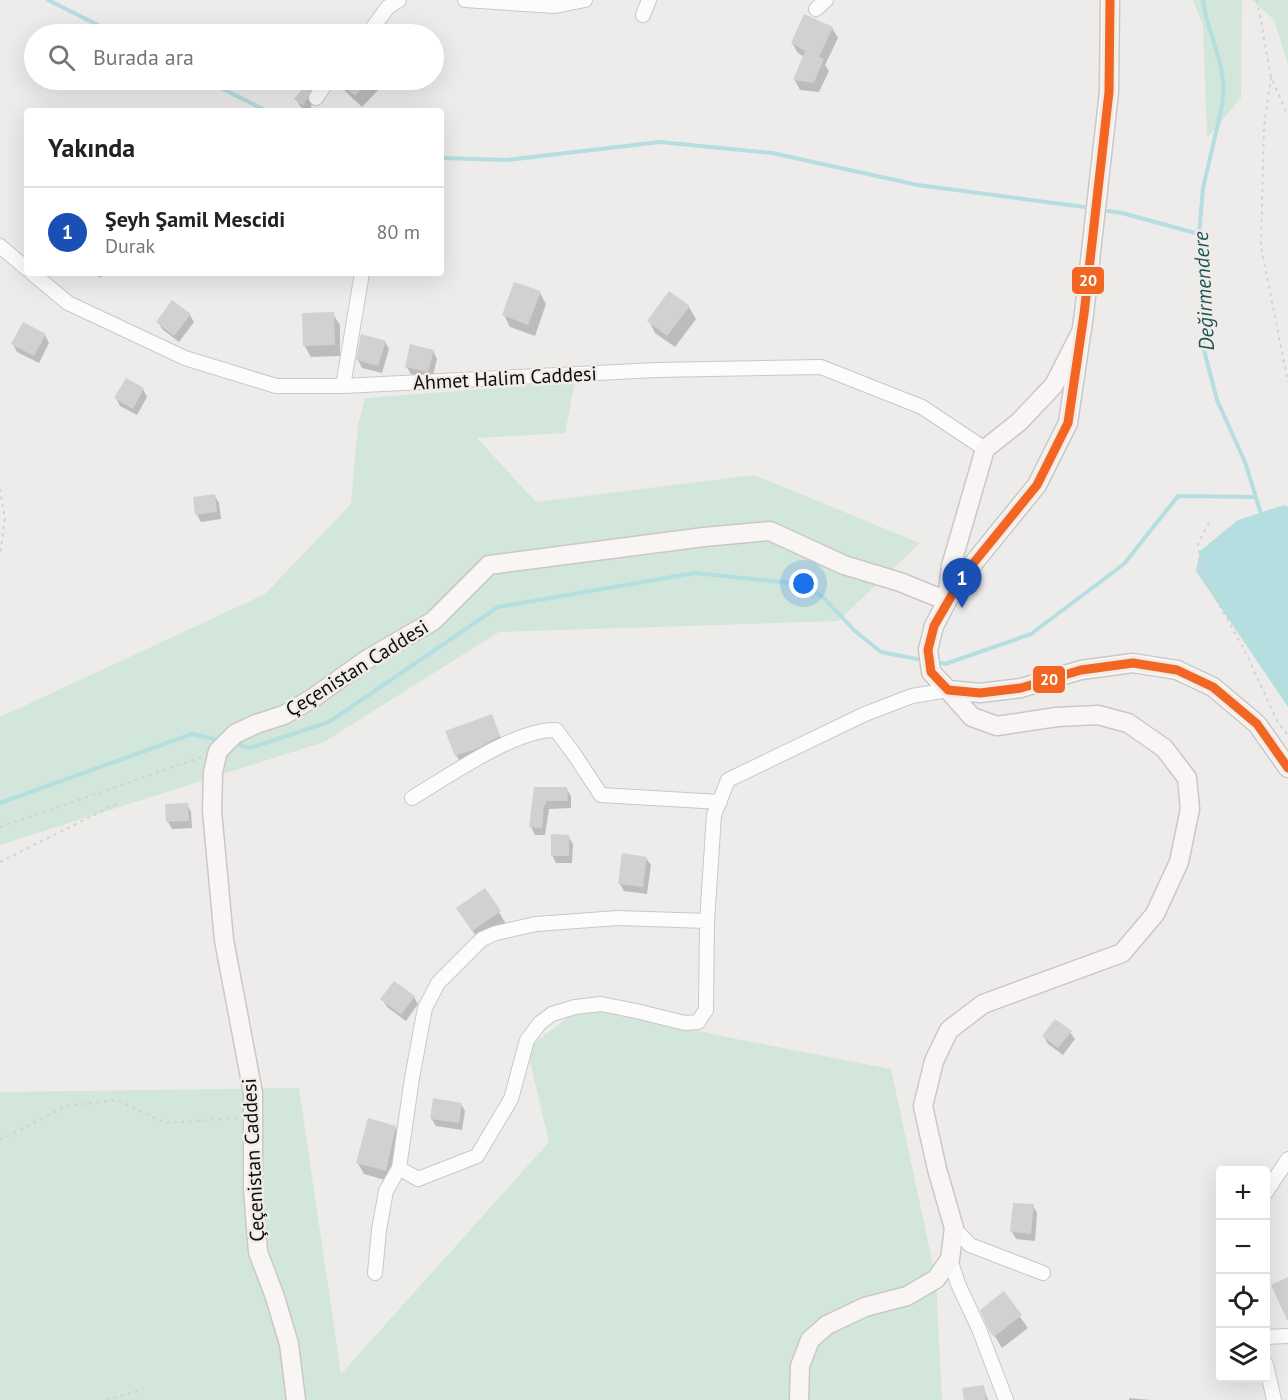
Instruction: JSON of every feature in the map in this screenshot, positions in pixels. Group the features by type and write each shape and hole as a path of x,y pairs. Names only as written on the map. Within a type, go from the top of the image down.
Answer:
{"street":[{"path":"377,24 388,8 399,0"},
{"path":"465,0 555,6 585,0"},
{"path":"643,15 649,0"},
{"path":"1006,1400 980,1329 958,1284 950,1259 954,1228 937,1169 923,1106 934,1061 949,1030 983,1004 1122,953 1155,914 1179,862 1190,809 1188,778 1164,748 1128,723 1098,715 1057,717 997,726 972,717 931,672 928,650 934,626 947,601 963,576 1037,485 1068,423 1082,330 1109,92 1110,0"},
{"path":"316,98 321,90"},
{"path":"0,246 24,266"},
{"name":"Ahmet Halim Caddesi","path":"36,276 68,303 185,358 276,386 343,386 656,370 821,367 922,407 985,449"},
{"path":"343,386 361,276"},
{"path":"947,601 951,566 985,449 1019,422 1054,385 1082,330"},
{"name":"Çeçenistan Caddesi","path":"296,1400 289,1344 258,1252 253,1189 253,1093 224,940 212,811 213,772 218,751 235,734 284,715 313,698 366,660 433,621 489,565 704,537 770,531 844,565 900,582 947,601"},
{"path":"399,1168 418,1179 477,1156 511,1099 527,1040 540,1023 552,1014 575,1007 601,1005 685,1023 698,1022 706,1010 707,921 714,815 728,780 865,714 912,696 948,690 980,693 1021,688 1081,670 1133,663 1177,670 1213,687 1257,724 1288,768"},
{"path":"412,798 507,742 543,729 556,730 601,795 720,802"},
{"path":"375,1273 386,1191 399,1168 425,1008 438,983 483,939 496,933 536,924 618,918 707,921"},
{"path":"1270,1186 1288,1159"},
{"path":"954,1228 970,1245 1044,1273"},
{"path":"799,1400 800,1366 810,1340 827,1325 865,1307 907,1296 936,1279 950,1259"},
{"path":"1270,1337 1288,1336"},
{"path":"1270,1382 1274,1400"}],"path":[{"path":"1257,0 1271,77 1288,116"},
{"path":"1271,77 1264,126 1261,247 1288,382"},
{"path":"0,489 5,519 0,555"},
{"path":"1209,523 1198,544 1201,573 1243,647 1278,723 1288,735"},
{"path":"0,827 218,751"},
{"path":"0,862 118,803"},
{"path":"0,1140 66,1106 117,1100 165,1123 253,1117"},
{"path":"106,1400 143,1389"}],"green space":[{"path":"1193,0 1242,0 1241,98 1207,138 1203,25"},
{"path":"1252,0 1288,0 1288,64 1274,20"},
{"path":"575,382 565,433 477,438 536,502 754,475 920,543 838,621 499,632 324,742 0,845 0,717 265,594 351,504 358,424 365,398"},
{"path":"585,1004 726,1037 891,1069 936,1279 942,1400 0,1400 0,1092 299,1088 341,1374 549,1142 527,1049"}],"water":[{"path":"1284,505 1288,507 1288,707 1196,571 1200,551 1238,520"}],"building":[{"path":"804,14 833,27 819,57 824,59 814,83 793,80 805,51 791,43"},
{"path":"301,90 312,90 303,106 294,99"},
{"path":"348,90 361,90 355,96"},
{"path":"514,282 541,291 528,325 502,315"},
{"path":"669,291 690,306 667,336 647,321"},
{"path":"172,300 191,314 174,336 156,322"},
{"path":"334,312 335,345 303,346 302,313"},
{"path":"23,322 46,334 34,356 11,344"},
{"path":"361,334 386,341 378,366 356,360"},
{"path":"410,344 434,350 428,372 405,367"},
{"path":"126,378 144,388 133,409 114,398"},
{"path":"215,494 217,512 195,515 193,497"},
{"path":"492,714 500,736 476,749 455,756 445,731"},
{"path":"534,787 567,787 568,801 546,801 542,828 529,827"},
{"path":"188,803 189,821 166,822 165,804"},
{"path":"551,834 569,835 569,856 551,856"},
{"path":"622,853 647,857 643,887 618,884"},
{"path":"485,888 501,911 472,931 456,908"},
{"path":"394,981 415,996 401,1015 380,999"},
{"path":"1055,1019 1072,1031 1058,1048 1042,1036"},
{"path":"433,1098 462,1103 459,1123 430,1119"},
{"path":"368,1118 396,1126 386,1171 356,1163"},
{"path":"1013,1203 1034,1204 1031,1234 1010,1232"},
{"path":"1288,1277 1288,1322 1271,1285"},
{"path":"1004,1291 1022,1315 994,1337 980,1310"},
{"path":"984,1385 986,1400 964,1400 962,1388"}],"waterway":[{"path":"48,0 96,24"},
{"name":"Değirmendere","path":"1203,0 1224,87 1221,111 1203,188 1199,234 1204,350 1217,400 1245,462 1262,517"},
{"path":"225,90 261,108"},
{"path":"444,158 507,160 660,142 772,153 918,185 1084,207"},
{"path":"1108,211 1199,234"},
{"path":"942,663 945,664 1031,634 1124,564 1178,496 1256,497"},
{"path":"240,745 250,748 329,722 498,607 695,573 801,584 823,597 855,631 881,652 917,659"},
{"path":"0,803 192,734 214,739"}],"transit line":[{"name":"20","path":"1110,0 1109,92 1084,314 1068,423 1037,485 963,576 934,626 928,650 931,672 948,690 980,693 1021,688 1081,670 1133,663 1177,670 1213,687 1257,724 1288,768"}],"place":[{"name":"Şeyh Şamil Mescidi","path":"962,608"}]}
